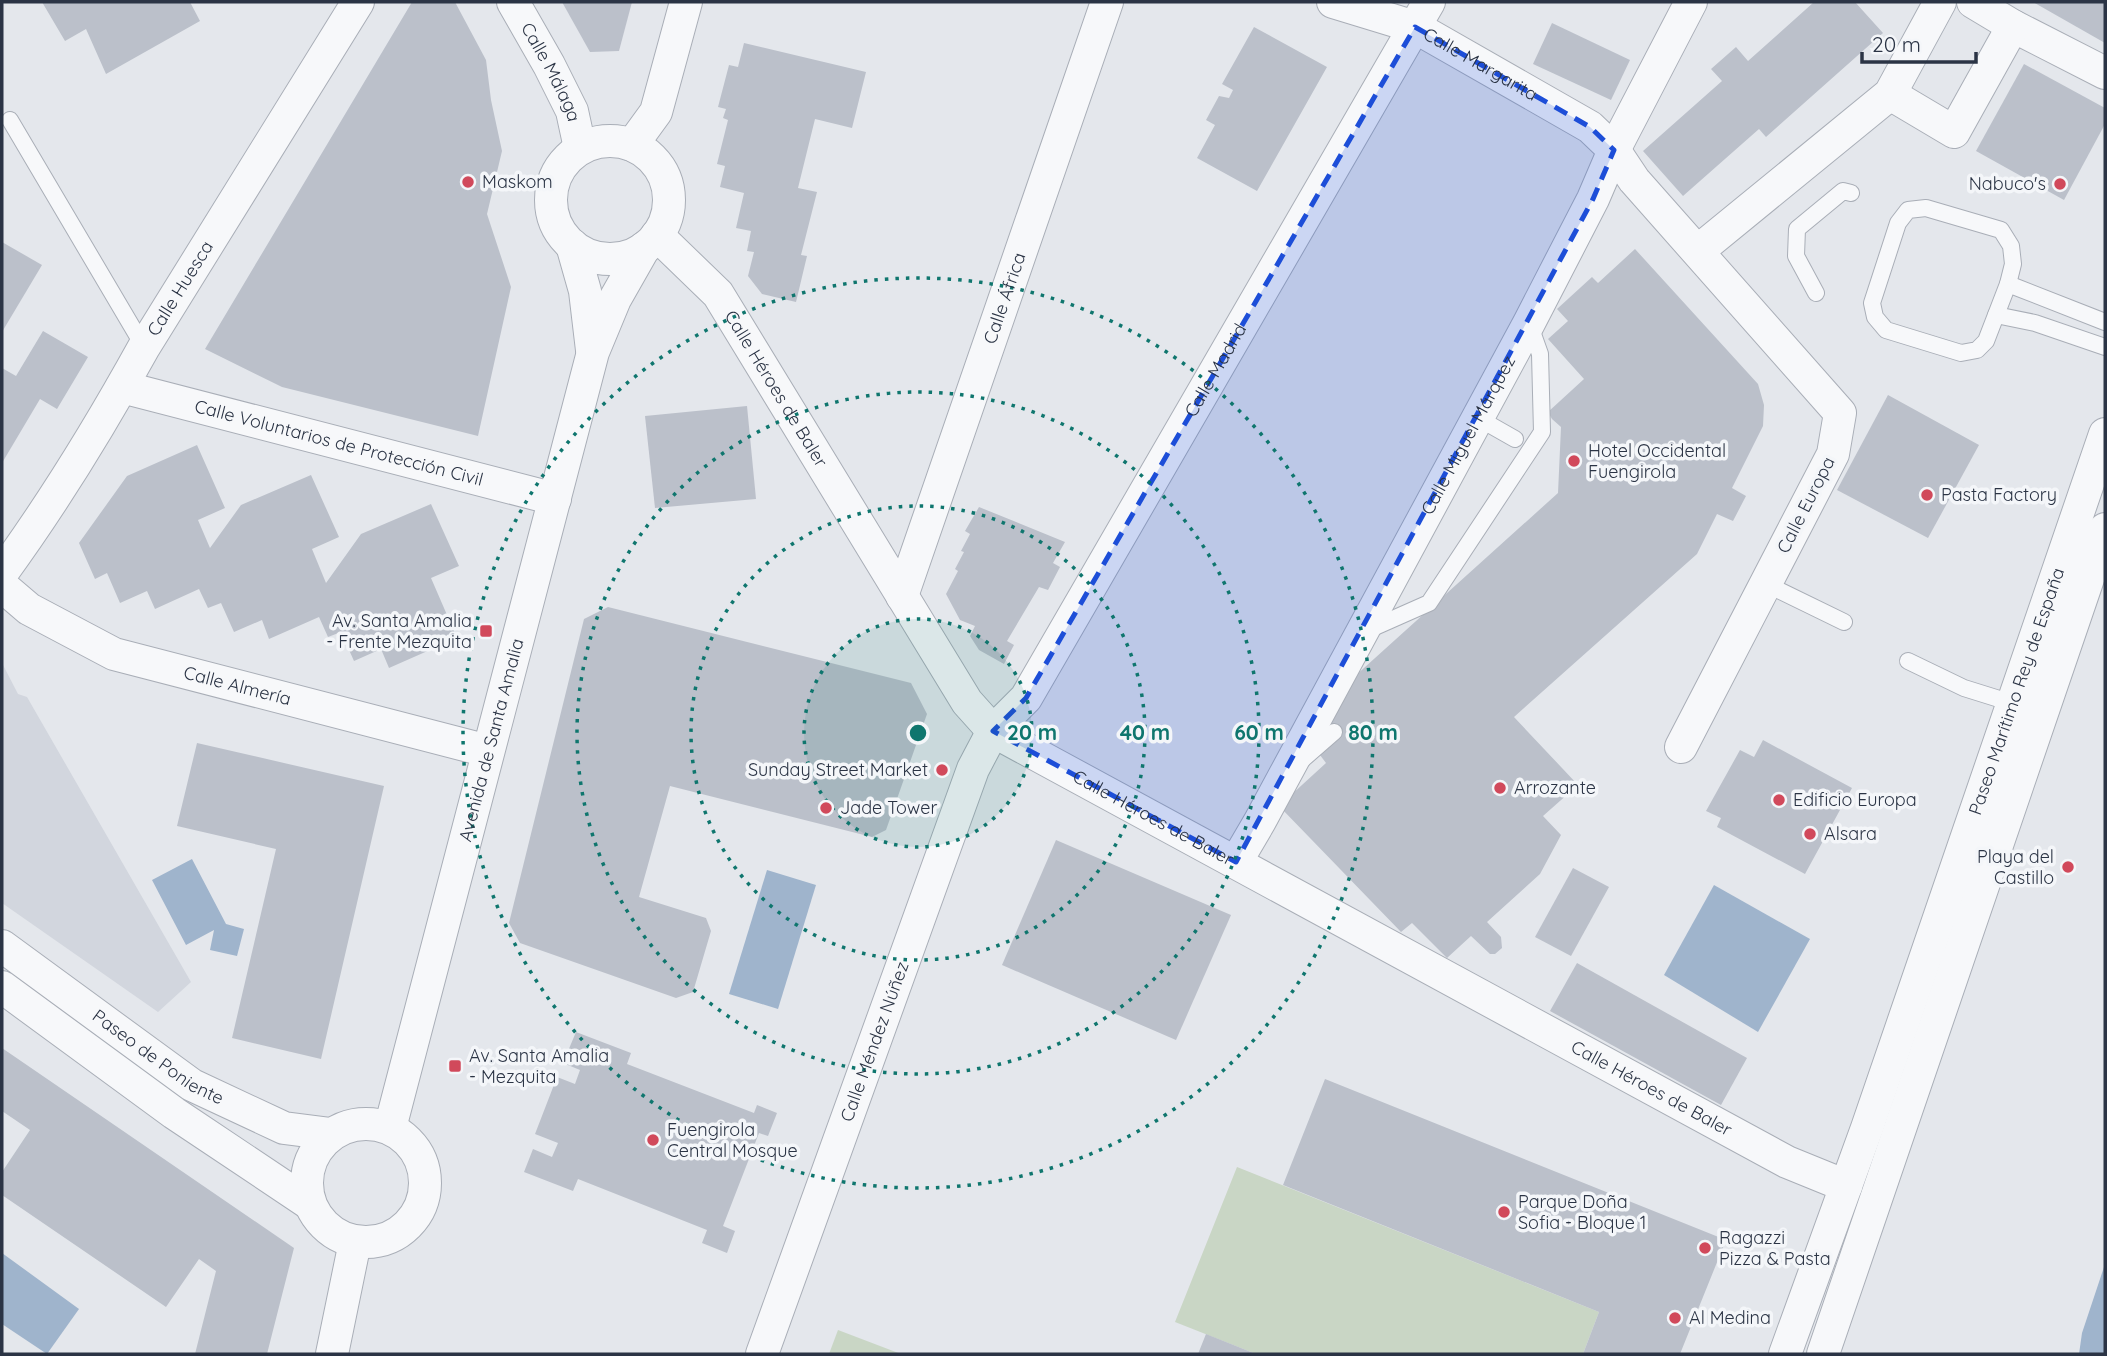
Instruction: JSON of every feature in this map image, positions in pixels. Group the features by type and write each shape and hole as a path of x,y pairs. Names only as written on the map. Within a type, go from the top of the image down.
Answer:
{"street":[{"name":"Calle Huesca","path":"2,573 122,387 144,346 358,2"},
{"name":"Calle Málaga","path":"513,2 550,65 572,111 580,148"},
{"path":"632,145 656,112 686,2"},
{"name":"Calle África","path":"902,596 1107,2"},
{"name":"Calle Margarita","path":"1333,2 1422,14 1590,127 1614,150"},
{"name":"Calle Miguel Márquez","path":"1236,862 1478,418 1593,199 1614,150 1691,2"},
{"path":"1698,251 1890,94 1940,2"},
{"path":"1973,2 2013,26 2105,73"},
{"name":"Calle Madrid","path":"993,731 1026,698 1422,14"},
{"path":"1890,94 1954,132 2013,26"},
{"path":"615,141 632,145 648,155 660,168 667,184 669,202 666,220 650,242 627,256 608,258 589,255 572,245 559,231 555,222 550,194 555,176 565,160 580,148 597,142 615,141"},
{"name":"Calle Europa","path":"1614,150 1634,180 1840,413 1833,454 1681,747"},
{"name":"Calle Héroes de Baler","path":"650,242 718,294 967,702 993,731 1787,1162 1846,1186"},
{"name":"Avenida de Santa Amalia","path":"390,1128 593,352 615,299 650,242"},
{"name":"Avenida de Santa Amalia","path":"572,245 584,291 593,352"},
{"name":"Calle Voluntarios de Protección Civil","path":"122,387 555,499"},
{"name":"Paseo Marítimo Rey de España","path":"1785,1354 1846,1186 2105,434"},
{"path":"1822,1354 2105,529"},
{"name":"Calle Almería","path":"2,586 29,609 114,654 488,751"},
{"name":"Calle Méndez Núñez","path":"762,1354 973,769 993,731"},
{"name":"Paseo de Poniente","path":"2,946 192,1085 284,1128 331,1134"},
{"name":"Paseo de Poniente","path":"2,987 174,1113 310,1205"},
{"path":"370,1123 390,1128 416,1149 423,1165 426,1181 424,1198 417,1214 405,1228 382,1240 355,1242 336,1235 320,1222 310,1205 306,1185 308,1165 317,1148 331,1134 349,1125 370,1123"},
{"path":"332,1354 355,1242"}],"lane":[{"path":"10,120 144,346"},
{"path":"1816,293 1796,256 1797,229 1843,191 1851,193"},
{"path":"1926,208 2001,230 2011,246 2013,264 1996,315 1986,341 1977,350 1961,353 1886,330 1875,317 1872,303 1898,223 1908,210 1926,208"},
{"path":"2008,284 2105,322"},
{"path":"1996,315 2035,323 2105,347"},
{"path":"1362,632 1429,603 1542,432 1540,354 1528,323"},
{"path":"1478,418 1515,439"},
{"path":"1766,584 1844,622"},
{"path":"1908,661 1964,688 2012,703"},
{"path":"1286,771 1334,732"}],"highlighted area":[{"path":"1415,27 1590,127 1614,150 1593,199 1236,862 993,731 1026,698"}],"shaded area":[{"path":"2,663 18,694 27,697 191,982 158,1012 2,903"}],"green space":[{"path":"1237,1167 1599,1312 1583,1354 1256,1354 1175,1322"},
{"path":"838,1330 901,1354 829,1354"}],"water":[{"path":"192,859 226,924 244,929 237,956 210,950 214,930 186,945 152,880"},
{"path":"767,870 816,885 778,1009 729,994"},
{"path":"1714,885 1810,939 1758,1032 1664,975"},
{"path":"2,1253 79,1309 47,1354 2,1324"},
{"path":"2105,1264 2105,1354 2079,1354 2082,1333"}],"building":[{"path":"42,2 190,2 200,21 106,74 86,29 65,41"},
{"path":"412,2 455,2 486,60 502,151 487,214 511,287 478,436 282,387 205,349"},
{"path":"562,2 632,2 619,51 590,52"},
{"path":"1814,2 1855,2 1883,33 1766,137 1759,129 1683,196 1643,151 1722,81 1711,69 1736,47 1748,61"},
{"path":"2033,2 2105,2 2105,43"},
{"path":"1552,23 1630,60 1611,100 1533,64"},
{"path":"1254,27 1327,67 1257,191 1197,158 1215,125 1206,120 1219,96 1229,98 1233,90 1222,84"},
{"path":"744,43 866,72 852,128 815,119 798,188 817,192 801,255 807,256 796,302 762,294 748,276 754,252 747,251 751,231 736,228 744,193 720,187 725,166 717,164 728,120 723,118 726,109 718,107 729,65 738,67"},
{"path":"2024,64 2105,108 2105,124 2064,200 1976,151"},
{"path":"2,242 42,265 2,332"},
{"path":"1635,249 1758,384 1764,405 1763,426 1732,488 1746,496 1733,521 1717,514 1697,554 1514,717 1578,785 1543,816 1561,835 1540,874 1487,922 1501,937 1502,948 1495,954 1490,954 1471,936 1447,958 1412,923 1401,932 1279,806 1326,763 1320,755 1340,738 1325,722 1344,686 1558,493 1561,427 1548,412 1584,379 1548,339 1568,321 1557,309 1592,277 1598,283"},
{"path":"43,331 88,357 57,409 40,399 2,463 2,368 16,376"},
{"path":"1888,395 1979,445 1928,538 1837,490"},
{"path":"747,406 756,499 655,508 645,416"},
{"path":"197,445 225,508 198,520 210,548 241,505 311,475 339,537 312,549 326,583 361,534 431,504 459,566 431,578 457,638 389,668 381,649 354,661 341,632 328,637 319,617 269,639 262,620 234,632 221,603 208,608 199,589 155,609 147,591 120,603 107,573 95,579 79,543 127,476"},
{"path":"979,507 1065,542 1053,563 1060,567 1048,590 1039,587 1007,641 1014,645 1004,664 979,650 970,636 975,626 960,620 946,594 958,571 955,569 970,534 965,531"},
{"name":"Jade Tower","path":"608,607 911,683 927,714 886,830 872,837 670,786 639,897 706,918 711,931 693,992 676,998 520,943 509,923 584,619"},
{"name":"Edificio Europa","path":"1763,740 1852,788 1805,874 1717,827 1721,818 1706,811 1740,750 1754,757"},
{"path":"197,743 384,786 321,1059 232,1038 276,849 177,826"},
{"path":"1056,840 1231,915 1176,1040 1002,965"},
{"path":"1573,868 1609,887 1571,956 1535,937"},
{"path":"1577,963 1747,1058 1721,1105 1550,1011"},
{"name":"Fuengirola Central Mosque","path":"576,1032 631,1053 627,1064 754,1113 757,1105 777,1113 768,1136 759,1133 723,1226 735,1231 727,1253 702,1243 707,1230 578,1179 573,1191 524,1172 533,1149 552,1157 558,1143 535,1134 557,1077 575,1084 580,1070 563,1063"},
{"path":"2,1048 294,1248 267,1354 195,1354 216,1271 199,1259 166,1307 2,1195 2,1172 30,1130 2,1111"},
{"name":"Parque Doña Sofia - Bloque 1","path":"1325,1079 1726,1240 1680,1354 1583,1354 1599,1312 1283,1185"},
{"path":"1206,1334 1256,1354 1198,1354"}],"place":[{"name":"Maskom","path":"468,182"},
{"name":"Nabuco's","path":"2060,184"},
{"name":"Hotel Occidental Fuengirola","path":"1574,461"},
{"name":"Pasta Factory","path":"1927,495"},
{"name":"Av. Santa Amalia - Frente Mezquita","path":"486,631"},
{"name":"Sunday Street Market","path":"942,770"},
{"name":"Arrozante","path":"1500,788"},
{"name":"Edificio Europa","path":"1779,800"},
{"name":"Jade Tower","path":"826,808"},
{"name":"Alsara","path":"1810,834"},
{"name":"Playa del Castillo","path":"2068,867"},
{"name":"Av. Santa Amalia - Mezquita","path":"455,1066"},
{"name":"Fuengirola Central Mosque","path":"653,1140"},
{"name":"Parque Doña Sofia - Bloque 1","path":"1504,1212"},
{"name":"Ragazzi Pizza & Pasta","path":"1705,1248"},
{"name":"Al Medina","path":"1675,1318"}]}
